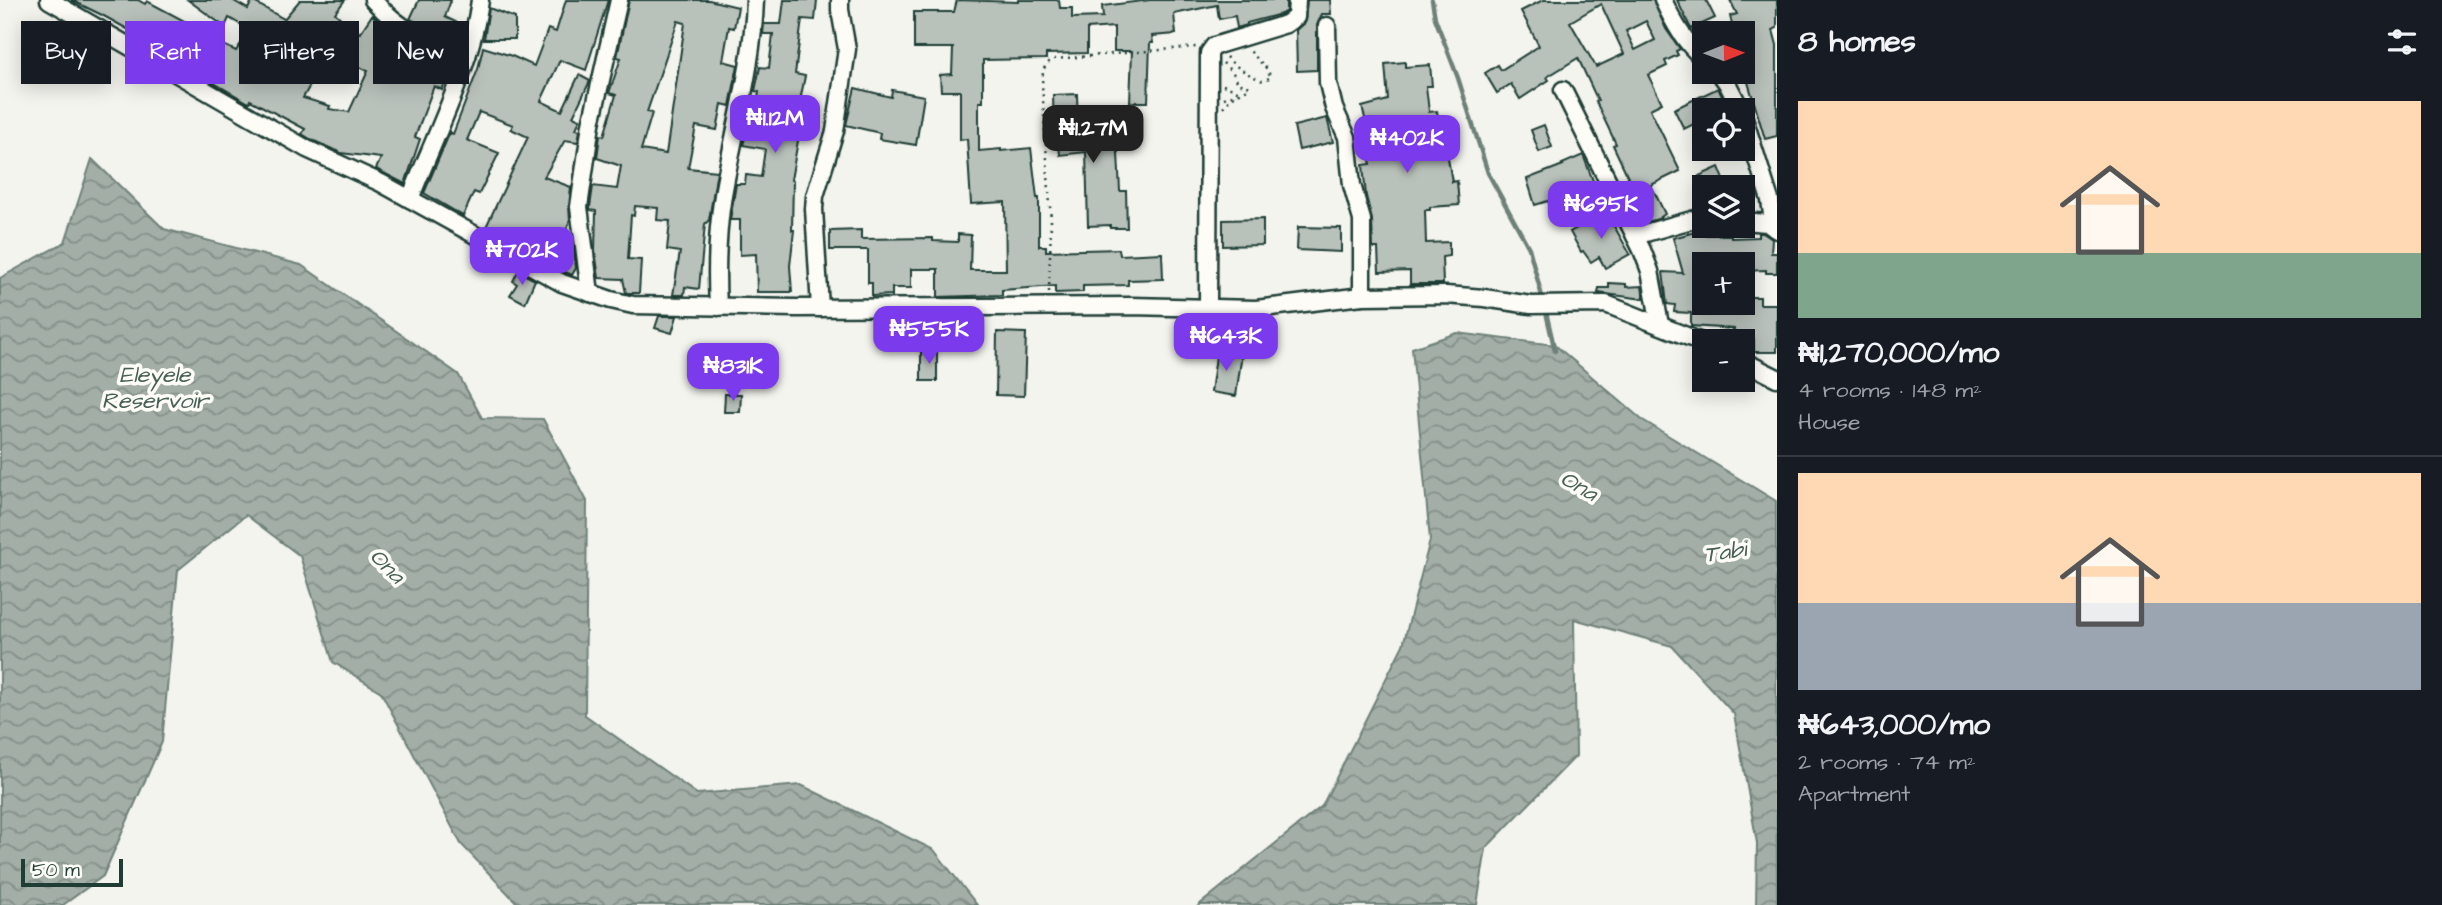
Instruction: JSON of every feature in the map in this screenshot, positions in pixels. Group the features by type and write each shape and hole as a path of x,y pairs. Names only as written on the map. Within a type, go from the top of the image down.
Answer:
{"street":[{"path":"48,0 307,149 410,199 562,283 633,305 1256,309 1362,296 1446,295 1531,305 1606,304 1692,338"},
{"path":"373,0 395,21"},
{"path":"469,49 478,19 480,0"},
{"path":"590,293 579,207 591,124 619,0"},
{"path":"719,307 716,272 722,198 747,78 755,0"},
{"path":"820,308 814,209 815,196 835,131 847,49 840,0"},
{"path":"1208,308 1208,127 1212,50 1232,40 1286,24 1296,17 1297,0"},
{"path":"1663,0 1679,32 1692,49"},
{"path":"1327,26 1328,83 1334,108 1347,137 1352,185 1362,220 1362,296"},
{"path":"410,199 456,84"},
{"path":"1563,90 1650,271 1660,325"},
{"path":"1755,153 1776,229"},
{"path":"1635,236 1692,220"},
{"path":"1755,222 1768,223 1776,229"},
{"path":"1755,366 1777,377"}],"path":[{"path":"1048,306 1051,221 1042,84 1043,69 1047,63 1054,60 1212,50 1255,78 1263,80 1271,77 1255,55 1232,40"},
{"path":"1208,127 1233,97 1251,87 1238,83 1233,72 1212,50"}],"water":[{"name":"Eleyele Reservoir","path":"92,159 164,229 301,265 458,374 482,418 543,419 587,501 585,715 697,794 801,785 934,850 977,905 517,903 461,844 381,692 333,662 300,556 246,515 178,570 162,742 103,876 63,905 0,905 0,278 65,242"},
{"path":"1457,333 1555,345 1641,419 1776,501 1777,905 1756,905 1757,843 1734,714 1672,646 1574,619 1576,756 1486,848 1477,905 1199,905 1322,806 1403,645 1430,540 1412,348"}],"building":[{"path":"71,0 138,0 145,4 147,1 184,21 125,21 125,28"},
{"path":"188,0 232,0 248,9 252,1 284,19 300,0 345,0 335,13 344,21 239,21 239,24 229,18 225,27 225,21 217,21"},
{"path":"419,0 451,0 445,17 453,21 410,19"},
{"path":"566,0 608,0 586,70 560,60 541,101 562,111 579,75 590,81 573,116 580,119 576,129 580,130 578,142 565,140 544,177 571,187 570,220 563,238 573,243 576,268 572,275 563,271 565,266 486,227 528,137 511,129 513,125 479,112 467,140 499,153 479,194 474,192 463,216 424,193 450,132 453,134 478,69 483,47 534,66 548,29 556,32"},
{"path":"629,0 709,0 738,7 734,28 729,27 723,61 738,65 730,106 722,104 717,130 696,126 688,168 717,171 709,220 705,224 699,289 685,287 684,295 673,295 680,252 667,250 670,221 657,220 658,208 635,206 634,216 631,215 628,259 641,260 639,293 626,293 623,279 599,278 595,251 596,211 590,210 590,207 593,186 617,189 621,166 597,158 600,135 604,136 616,95 609,93 621,58 617,57","holes":["678,21 685,23 666,154 641,150 652,113 647,112"]},
{"path":"784,0 817,0 815,20 802,19 795,74 805,76 799,106 804,107 791,180 794,230 790,266 792,292 757,292 756,254 740,255 740,220 730,220 736,184 745,184 746,175 761,177 765,149 743,145 746,134 752,136 759,92 755,91 760,67 769,68 773,34 763,34 764,24 781,24"},
{"path":"957,0 1059,0 1060,8 1072,8 1072,18 1103,17 1102,6 1150,0 1286,0 1286,11 1281,14 1237,28 1235,16 1219,19 1217,5 1174,14 1176,34 1152,36 1148,102 1130,102 1132,51 1114,51 1114,27 1087,29 1087,53 1046,54 1046,59 983,60 983,102 979,102 979,151 1031,148 1039,198 1039,246 1046,246 1046,251 1119,249 1120,255 1162,253 1163,279 1128,280 1128,285 1083,286 1083,292 1055,293 1055,286 1002,290 1002,295 938,297 938,269 911,269 911,288 892,288 892,295 872,296 872,283 868,283 868,250 830,250 830,231 861,230 861,239 933,238 933,241 958,242 958,234 971,235 970,270 1006,270 1005,202 971,204 967,139 960,140 960,91 941,91 940,75 952,74 953,48 914,48 914,12 954,12"},
{"path":"1307,0 1330,0 1331,14 1322,14 1317,25 1317,70 1297,71 1296,30 1305,22"},
{"path":"1543,0 1653,0 1666,29 1680,49 1676,51 1678,55 1665,61 1667,66 1648,75 1662,103 1650,109 1680,171 1651,185 1665,214 1658,219 1647,222 1578,58 1547,77 1549,80 1520,99 1511,84 1497,93 1485,73 1498,65 1501,70 1539,46 1521,11","holes":["1601,4 1624,54 1596,67 1570,22","1646,21 1655,40 1635,50 1626,31"]},
{"path":"1677,0 1706,0 1715,18 1708,21 1692,21 1691,29"},
{"path":"1730,0 1777,0 1777,28 1773,30 1777,45 1777,136 1765,139 1755,98 1749,84 1755,84 1755,21 1731,21 1730,16 1737,14"},
{"path":"489,8 515,18 515,39 484,39"},
{"path":"372,15 379,21 373,21 373,84 444,84 442,90 434,86 415,137 420,139 405,184 376,169 381,158 341,153 302,134 305,129 250,100 249,103 216,84 225,84 225,46 236,51 239,46 239,84 311,84 303,98 330,106 329,109 349,112 368,71 359,67 359,32"},
{"path":"1405,62 1405,67 1430,65 1432,86 1426,86 1429,112 1437,111 1440,129 1443,128 1452,182 1457,181 1459,205 1430,207 1430,210 1425,210 1426,243 1449,242 1449,256 1442,257 1443,284 1410,284 1410,271 1379,272 1378,248 1373,248 1372,220 1363,165 1371,164 1365,138 1370,137 1362,107 1388,100 1385,64"},
{"path":"855,88 891,97 892,90 924,96 916,145 879,139 880,133 846,125"},
{"path":"1718,88 1723,98 1697,98"},
{"path":"1077,94 1078,136 1117,134 1120,191 1126,191 1127,228 1110,228 1110,225 1088,226 1086,152 1060,155 1058,133 1054,133 1053,95"},
{"path":"1692,100 1692,125 1684,129 1674,109"},
{"path":"1327,118 1333,142 1299,150 1294,126"},
{"path":"1544,125 1552,147 1539,152 1531,130"},
{"path":"1583,155 1595,186 1549,203 1548,201 1535,205 1527,179"},
{"path":"1719,167 1722,175 1701,175"},
{"path":"1606,212 1630,254 1605,268 1599,257 1591,262 1583,251 1581,252 1570,232"},
{"path":"1263,219 1263,245 1223,246 1223,220"},
{"path":"1298,227 1341,228 1341,252 1297,250"},
{"path":"1692,233 1692,238 1755,238 1758,233 1763,233 1772,239 1771,253 1777,253 1777,273 1755,270 1755,252 1692,252 1692,315 1755,315 1755,297 1760,297 1760,304 1777,304 1777,352 1755,352 1755,329 1691,326 1691,313 1674,312 1675,305 1667,304 1663,272 1683,273 1673,238"},
{"path":"518,271 535,280 525,303 510,295 517,284 513,281"},
{"path":"1609,283 1626,284 1626,287 1642,286 1644,299 1598,293 1599,288 1609,288"},
{"path":"659,316 677,316 672,333 655,328"},
{"path":"997,332 1026,333 1024,396 996,395"},
{"path":"1217,349 1242,353 1236,396 1211,392"},
{"path":"921,352 937,352 937,381 921,381"},
{"path":"725,394 741,394 740,412 724,412"}],"waterway":[{"path":"1432,0 1435,18 1458,78 1488,173 1529,248 1543,300"},
{"path":"1545,308 1555,351"}],"water label":[{"name":"Ona","path":"1579,486"},
{"name":"Tabi","path":"1725,552"},
{"name":"Ona","path":"387,566"}]}
